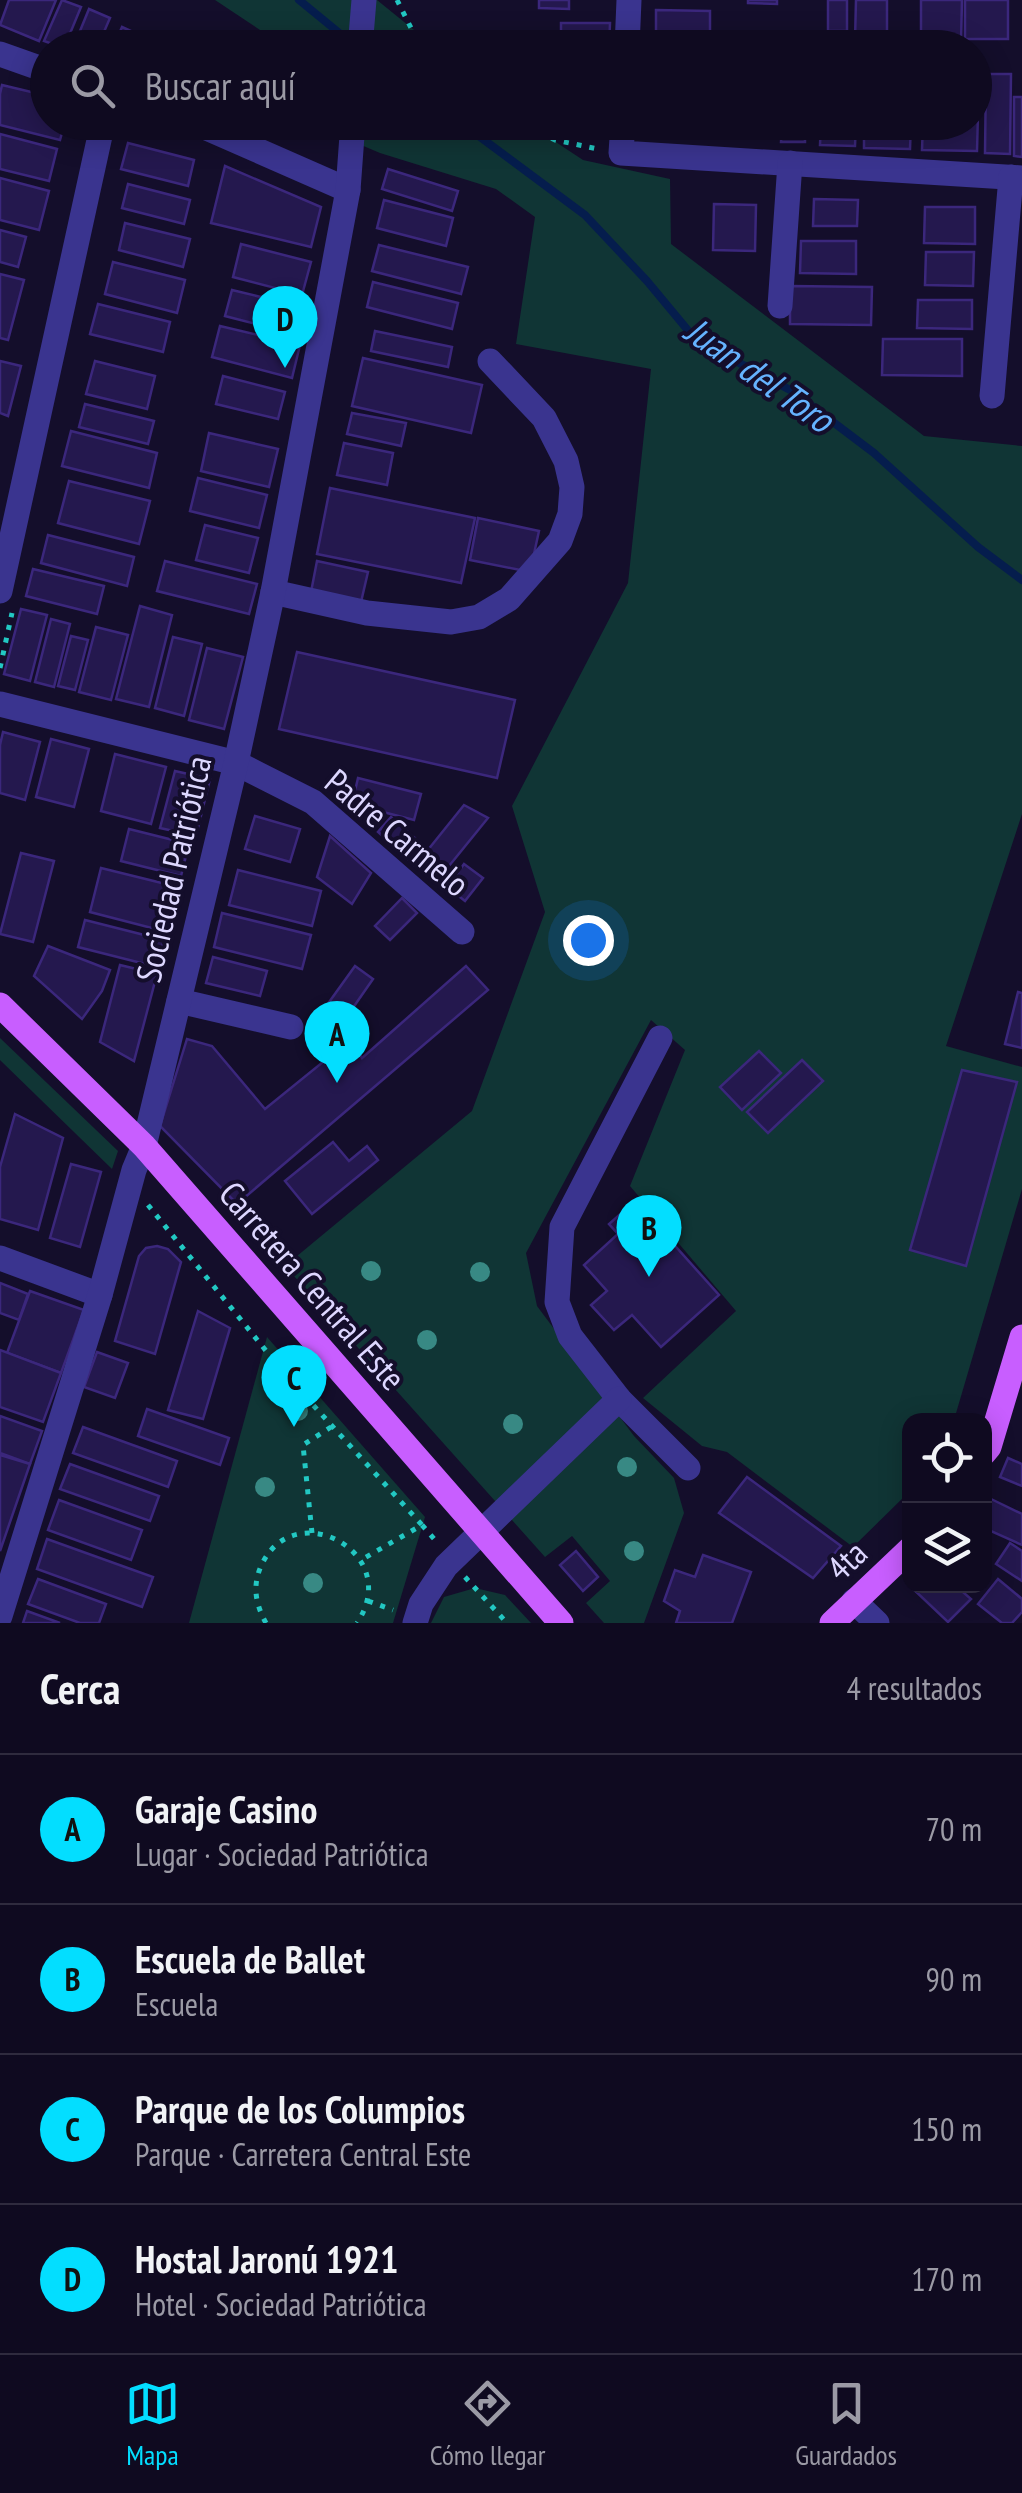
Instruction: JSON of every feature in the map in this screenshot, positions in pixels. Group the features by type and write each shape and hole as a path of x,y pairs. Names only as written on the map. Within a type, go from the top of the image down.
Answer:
{"main road":[{"name":"Carretera Central Este","path":"0,1005 144,1146 561,1623"},
{"path":"992,1437 1022,1337"},
{"name":"4ta","path":"832,1623 902,1557"}],"street":[{"path":"628,30 629,0"},
{"path":"362,30 364,2"},
{"path":"0,54 30,64"},
{"path":"0,591 99,140"},
{"path":"234,140 348,190"},
{"name":"Sociedad Patriótica","path":"0,1616 144,1146 236,763 273,592 348,190 352,140"},
{"path":"622,140 622,154 1017,178 992,396"},
{"path":"780,306 790,164"},
{"path":"273,592 367,613 451,622 478,617 509,600 560,541 570,514 572,487 566,461 544,418 490,360"},
{"name":"Padre Carmelo","path":"0,704 236,763 312,802 462,932"},
{"path":"178,1001 290,1027"},
{"path":"660,1038 562,1228 557,1302 570,1336 620,1399 688,1468"},
{"path":"0,1258 100,1296"},
{"path":"416,1623 420,1604 446,1566 620,1399"},
{"path":"854,1602 877,1623"}],"path":[{"path":"400,0 412,30"},
{"path":"555,140 622,154"},
{"path":"131,1184 284,1373 422,1525 361,1560"},
{"path":"312,1532 303,1444 331,1427"},
{"path":"266,1623 255,1592 257,1574 265,1557 277,1544 312,1532 331,1536 361,1560 369,1588 368,1602 357,1623"}],"green space":[{"path":"215,0 377,0 414,30 260,30"},
{"path":"349,140 553,140 583,160 670,179 671,244 924,436 1022,446 1022,814 946,1046 1022,1067 1022,1189 956,1413 902,1413 902,1499 853,1547 727,1452 702,1446 643,1398 736,1311 630,1186 685,1050 651,1020 526,1253 537,1306 634,1436 674,1478 684,1513 644,1623 604,1623 586,1603 610,1581 572,1536 545,1557 285,1266 472,1111 545,912 512,806 628,583 651,369 516,344 535,217 496,189"},
{"path":"0,1038 118,1151 112,1169 0,1060"},
{"path":"267,1337 425,1517 393,1623 189,1623"},
{"path":"475,1588 505,1595 531,1623 431,1623 444,1597"}],"building":[{"path":"9,0 56,0 44,30 30,30 30,37 0,25"},
{"path":"62,0 81,7 71,30 49,30"},
{"path":"539,0 569,0 569,9 539,8"},
{"path":"777,0 777,4 748,3"},
{"path":"828,0 847,0 847,30 828,30"},
{"path":"856,0 887,0 887,30 855,30"},
{"path":"921,0 962,0 961,30 921,30"},
{"path":"965,0 1008,0 1008,39 992,39 992,30 965,30"},
{"path":"89,9 110,18 105,30 80,30"},
{"path":"656,10 710,11 710,30 656,30"},
{"path":"561,23 610,23 610,30 561,30"},
{"path":"992,74 1011,74 1010,154 985,153 985,140 992,140"},
{"path":"2,85 30,92 30,132 0,125"},
{"path":"1014,97 1022,97 1022,157 1014,156"},
{"path":"0,134 57,149 49,181 0,169"},
{"path":"820,140 855,140 855,146 820,145"},
{"path":"864,140 910,140 910,149 864,148"},
{"path":"922,140 977,140 977,151 922,150"},
{"path":"128,143 194,160 188,186 121,169"},
{"path":"225,166 321,207 311,247 211,223"},
{"path":"388,169 458,191 452,211 382,189"},
{"path":"0,178 49,191 39,230 0,220"},
{"path":"128,184 190,200 184,224 122,208"},
{"path":"814,199 858,200 857,226 813,226"},
{"path":"384,200 453,218 446,246 377,228"},
{"path":"714,204 756,205 755,251 713,250"},
{"path":"925,207 975,207 975,244 924,243"},
{"path":"125,223 190,239 183,267 119,250"},
{"path":"0,230 26,237 18,267 0,262"},
{"path":"801,241 856,241 856,274 800,273"},
{"path":"241,244 311,262 302,295 233,277"},
{"path":"379,245 468,267 461,294 372,271"},
{"path":"926,252 974,252 973,286 925,285"},
{"path":"113,262 185,280 177,313 105,294"},
{"path":"0,274 24,280 8,340 0,338"},
{"path":"373,282 458,303 452,329 367,307"},
{"path":"790,286 872,287 871,325 790,324"},
{"path":"232,290 306,308 299,335 225,316"},
{"path":"918,300 972,300 972,329 917,328"},
{"path":"98,304 170,322 163,352 90,334"},
{"path":"220,326 300,345 292,378 212,357"},
{"path":"375,331 452,347 448,367 371,351"},
{"path":"883,339 962,339 962,376 882,375"},
{"path":"363,358 482,385 471,433 352,406"},
{"path":"0,361 21,366 8,416 0,413"},
{"path":"95,361 155,376 147,409 86,394"},
{"path":"223,376 285,392 278,419 216,404"},
{"path":"85,404 154,421 148,444 79,427"},
{"path":"352,413 406,423 401,446 347,434"},
{"path":"71,431 157,453 149,488 62,466"},
{"path":"209,433 278,449 269,487 201,471"},
{"path":"344,443 393,453 387,485 337,475"},
{"path":"198,478 267,495 259,528 190,511"},
{"path":"69,481 150,501 139,544 58,523"},
{"path":"330,488 475,518 461,583 317,554"},
{"path":"478,518 539,531 530,572 470,560"},
{"path":"205,525 258,538 249,573 196,560"},
{"path":"48,535 134,557 127,586 41,563"},
{"path":"165,561 257,584 249,614 157,591"},
{"path":"317,561 368,572 361,602 311,592"},
{"path":"33,569 104,586 97,614 26,596"},
{"path":"140,606 172,615 149,707 116,699"},
{"path":"21,609 47,615 30,681 4,674"},
{"path":"51,619 70,624 54,687 35,682"},
{"path":"96,627 128,635 111,700 79,692"},
{"path":"71,636 88,640 75,690 58,686"},
{"path":"173,637 202,644 184,716 155,708"},
{"path":"207,648 243,657 224,729 189,720"},
{"path":"297,652 515,700 497,778 279,729"},
{"path":"3,732 40,742 25,800 0,793"},
{"path":"51,739 89,749 74,807 36,797"},
{"path":"115,754 166,767 151,824 101,811"},
{"path":"175,771 210,779 196,836 160,828"},
{"path":"358,778 421,794 414,820 352,804"},
{"path":"464,805 488,818 436,882 415,866"},
{"path":"255,816 300,829 290,862 245,849"},
{"path":"391,817 424,846 410,861 378,832"},
{"path":"129,829 189,844 181,876 121,861"},
{"path":"330,836 371,873 352,904 317,877"},
{"path":"21,853 54,861 33,942 0,934"},
{"path":"464,864 483,878 465,901 447,887"},
{"path":"101,868 182,888 171,933 90,912"},
{"path":"238,870 321,891 312,926 229,905"},
{"path":"402,898 417,913 390,940 375,926"},
{"path":"222,913 311,935 302,969 214,947"},
{"path":"85,920 164,940 157,967 78,947"},
{"path":"48,946 110,970 102,991 82,1019 34,976"},
{"path":"213,957 267,971 260,996 206,983"},
{"path":"120,965 157,974 134,1061 100,1042"},
{"path":"355,966 373,979 341,1025 322,1012"},
{"path":"466,966 488,990 237,1204 160,1126 187,1039 212,1046 265,1109 350,1040 362,1058"},
{"path":"1018,992 1022,993 1022,1048 1005,1044"},
{"path":"759,1051 781,1073 742,1110 720,1087"},
{"path":"802,1060 823,1081 768,1133 747,1112"},
{"path":"962,1070 1017,1082 966,1266 910,1250"},
{"path":"15,1114 63,1138 38,1230 0,1219 0,1167"},
{"path":"333,1142 349,1161 367,1146 378,1160 312,1214 285,1181"},
{"path":"71,1164 101,1172 80,1247 50,1238"},
{"path":"635,1201 719,1295 661,1347 632,1315 614,1330 591,1305 607,1291 584,1265 618,1234 609,1224"},
{"path":"146,1248 168,1249 181,1262 155,1354 115,1341 139,1256"},
{"path":"0,1283 28,1294 19,1320 0,1313"},
{"path":"30,1291 84,1310 61,1373 7,1353"},
{"path":"198,1311 230,1328 203,1419 168,1410"},
{"path":"0,1350 61,1373 43,1422 0,1407"},
{"path":"97,1352 128,1363 115,1398 84,1387"},
{"path":"147,1409 229,1438 220,1465 138,1436"},
{"path":"0,1416 42,1431 30,1464 0,1453"},
{"path":"83,1427 177,1461 168,1487 73,1453"},
{"path":"0,1455 30,1464 0,1551"},
{"path":"1008,1458 1022,1464 1022,1486 1000,1477"},
{"path":"70,1464 159,1496 150,1521 60,1489"},
{"path":"747,1477 841,1546 813,1578 719,1513"},
{"path":"992,1499 1022,1514 1022,1545 992,1532"},
{"path":"59,1500 142,1530 131,1560 48,1530"},
{"path":"47,1539 153,1577 142,1607 37,1569"},
{"path":"1010,1543 1022,1551 1022,1581 996,1564"},
{"path":"576,1551 598,1577 583,1591 560,1565"},
{"path":"703,1555 751,1572 732,1623 676,1623 680,1611 664,1601 675,1570 695,1577"},
{"path":"38,1579 106,1604 99,1623 80,1623 28,1604"},
{"path":"998,1579 1022,1599 1022,1612 1012,1623 1002,1623 978,1604 987,1593 992,1593"},
{"path":"917,1593 964,1593 971,1599 948,1622"},
{"path":"27,1611 60,1623 23,1623"}],"waterway":[{"name":"Juan del Toro","path":"299,0 336,30"},
{"name":"Juan del Toro","path":"484,140 585,215 696,340 792,391 874,453 978,547 1022,580"}],"place":[{"name":"Hostal Jaronú 1921","path":"285,368"},
{"name":"Garaje Casino","path":"337,1083"},
{"name":"Escuela de Ballet","path":"649,1277"},
{"name":"Parque de los Columpios","path":"294,1427"}]}
